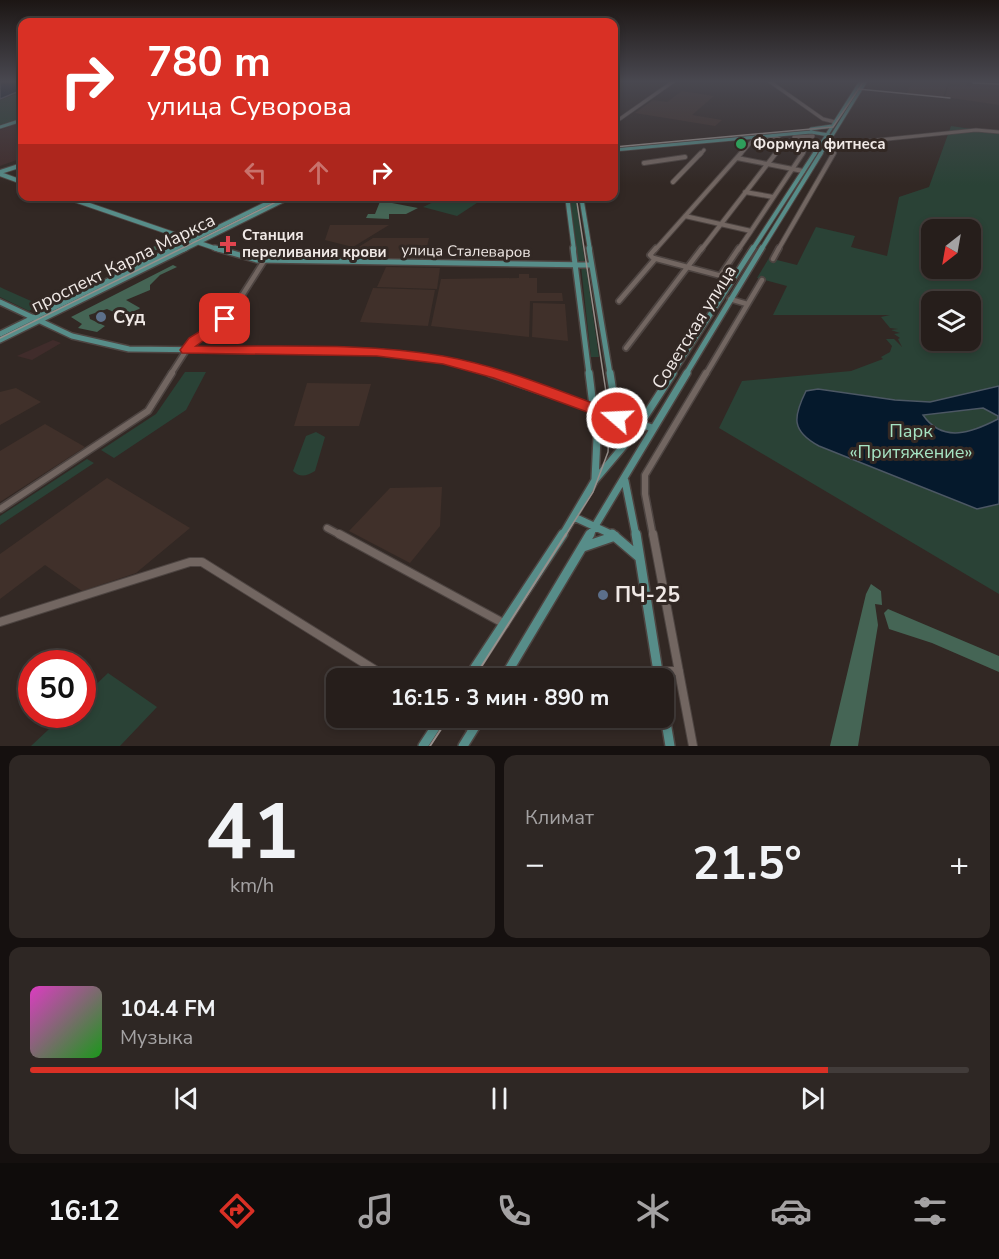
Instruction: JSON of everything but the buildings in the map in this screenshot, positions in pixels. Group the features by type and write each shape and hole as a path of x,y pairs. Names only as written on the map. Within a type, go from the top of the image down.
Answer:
{"main road":[{"name":"Советская улица","path":"510,668 625,480 652,428 730,299 798,192 839,116"},
{"name":"Советская улица","path":"475,668 574,517 595,480 639,424 821,142 844,116"},
{"path":"0,127 18,121"},
{"path":"835,122 840,122"},
{"path":"618,148 832,126"},
{"path":"618,148 777,137 811,132 829,135"},
{"path":"0,172 18,165"},
{"path":"0,172 18,180"},
{"name":"улица Сталеваров","path":"77,201 194,242 248,259 264,261 591,264"},
{"name":"проспект Карла Маркса","path":"194,242 272,201"},
{"name":"проспект Карла Маркса","path":"0,334 36,319 281,201"},
{"name":"Советская улица","path":"568,201 594,410 597,449 595,480"},
{"path":"581,201 617,418"},
{"path":"777,211 785,212"},
{"path":"721,296 730,299"},
{"path":"0,302 63,332 98,344 136,349 377,352 436,359 499,375 617,418 652,428"},
{"name":"проспект Карла Маркса","path":"0,340 36,319"},
{"path":"625,480 641,559 657,668"},
{"path":"574,517 615,537 641,559"},
{"path":"583,548 598,540 615,537"},
{"path":"423,746 435,728"},
{"path":"666,728 669,746"},
{"path":"463,746 473,729"}],"street":[{"path":"818,116 835,122"},
{"path":"773,259 836,146 868,140 976,130 999,132"},
{"path":"811,141 813,136 794,137 811,141 821,142"},
{"path":"619,301 685,216 754,140 777,137 784,142 807,147 720,276"},
{"path":"868,140 885,148"},
{"path":"626,348 784,142"},
{"path":"673,182 704,150"},
{"path":"644,163 685,157"},
{"path":"737,158 803,171"},
{"path":"745,192 773,197"},
{"path":"798,192 809,194"},
{"path":"685,216 751,231"},
{"path":"653,258 733,279"},
{"path":"0,509 143,416 155,403 194,340 229,316 264,261"},
{"path":"693,746 645,494 645,475 762,280"},
{"path":"730,299 747,304"},
{"path":"327,528 505,624"},
{"path":"0,622 190,562 207,564 372,668"},
{"path":"674,672 679,671"}],"shaded area":[{"path":"652,116 697,116 722,120 715,126"},
{"path":"18,123 18,159 0,166 0,130"},
{"path":"330,225 389,225 353,247 325,240"},
{"path":"373,238 429,238 424,259 341,258"},
{"path":"386,267 440,268 437,289 377,287"},
{"path":"519,274 529,274 529,278 537,278 537,293 562,293 563,301 530,301 529,337 431,326 441,279 519,278"},
{"path":"373,288 435,290 428,326 360,322"},
{"path":"533,303 565,304 568,341 532,337"},
{"path":"53,340 61,343 32,360 17,356"},
{"path":"307,383 371,384 359,426 294,426"},
{"path":"16,388 41,402 0,425 0,392"},
{"path":"45,424 85,447 0,502 0,451"},
{"path":"107,478 190,528 136,573 82,591 45,565 0,599 0,554"},
{"path":"442,487 440,526 410,563 349,531 390,488"}],"green space":[{"path":"0,116 18,116 18,119 0,125"},
{"name":"Парк «Притяжение»","path":"951,126 999,133 999,594 719,428 742,381 851,371 883,359 881,357 890,352 892,346 886,339 894,339 902,347 898,339 900,338 894,334 900,333 891,330 898,329 890,328 881,317 890,315 773,315 787,286 757,278 769,258 797,265 816,227 855,236 851,247 887,256 899,197 929,187"},
{"path":"380,201 392,201 392,203 418,208 406,214 389,214 389,219 366,218 368,214 375,214"},
{"path":"436,201 480,201 457,216 423,207"},
{"path":"571,201 577,201 585,263 578,260"},
{"path":"173,239 173,242 116,269 107,270 167,240"},
{"path":"173,265 177,267 160,275 150,285 150,290 126,300 139,309 122,316 107,309 89,315 90,319 105,326 97,332 78,328 82,324 71,317"},
{"path":"581,266 586,266 599,357 591,357"},
{"path":"0,287 40,305 29,311 0,297"},
{"path":"185,372 206,372 186,410 114,458 101,450 156,414"},
{"path":"316,432 325,437 315,471 306,475 298,475 293,471 306,436"},
{"path":"87,459 94,463 0,525 0,516"},
{"path":"871,584 881,591 882,605 875,604 878,625 858,746 830,746 866,594"},
{"path":"888,609 999,656 999,672 932,643 889,629 884,613"},
{"path":"108,673 157,707 120,746 31,746 50,728 96,728 96,685"}],"water":[{"path":"999,386 999,504 977,509 819,446 803,435 797,423 799,408 806,391 818,389 895,400 930,402","holes":["983,408 998,416 998,419 979,428 959,433 940,430 923,415"]}],"tram line":[{"path":"618,147 833,127 841,116"},
{"path":"0,338 278,201"},
{"path":"565,536 593,492 608,452 610,418 577,201"},
{"path":"480,668 566,534"},
{"path":"430,746 442,728"}],"place":[{"name":"Формула фитнеса","path":"741,144"},
{"name":"Станция переливания крови","path":"228,244"},
{"name":"Суд","path":"101,317"},
{"name":"ПЧ-25","path":"603,595"}],"route":[{"path":"225,319 194,340 187,350 377,352 444,360 499,375 617,418"}]}
